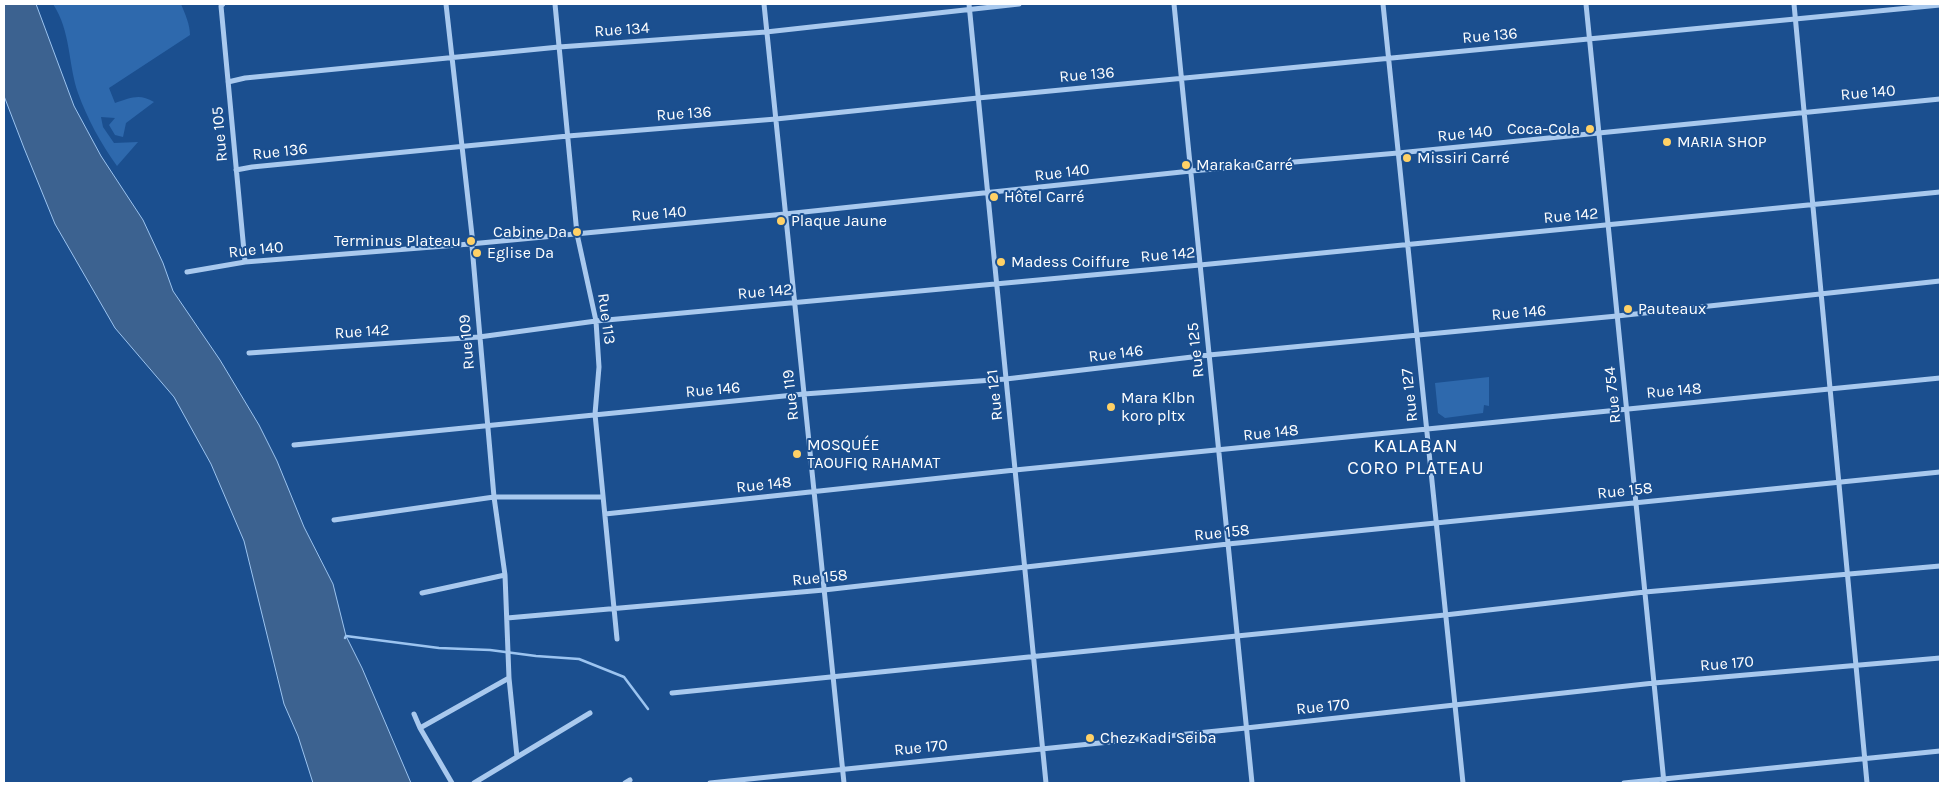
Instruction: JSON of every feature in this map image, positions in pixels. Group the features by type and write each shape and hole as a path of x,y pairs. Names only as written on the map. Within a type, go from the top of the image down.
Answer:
{"street":[{"name":"Rue 105","path":"223,4 221,6 245,262"},
{"name":"Rue 109","path":"446,4 473,244 479,337 494,497 505,575 509,678 518,757"},
{"name":"Rue 113","path":"555,4 578,234 596,321 599,367 595,414 617,639"},
{"name":"Rue 119","path":"764,4 844,783"},
{"name":"Rue 134","path":"228,82 245,78 559,47 766,32 969,6 1019,4"},
{"name":"Rue 125","path":"1174,4 1252,783"},
{"name":"Rue 127","path":"1382,4 1462,783"},
{"name":"Rue 754","path":"1586,4 1664,781"},
{"path":"1794,4 1806,112 1868,783"},
{"name":"Rue 136","path":"236,170 568,136 776,120 978,98 1940,5"},
{"name":"Rue 121","path":"969,6 1046,783"},
{"name":"Rue 140","path":"187,272 245,262 578,234 988,194 1191,171 1398,153 1940,99"},
{"name":"Rue 142","path":"249,353 479,337 596,321 997,282 1200,265 1814,206 1940,192"},
{"name":"Rue 146","path":"294,445 804,394 1006,379 1209,355 1617,316 1940,282"},
{"name":"Rue 148","path":"605,514 1015,470 1940,378"},
{"name":"Rue 158","path":"507,618 824,590 1025,569 1228,544 1940,472"},
{"path":"334,520 494,497 603,497"},
{"path":"672,693 1445,615 1645,592 1940,566"},
{"path":"422,592 505,575"},
{"name":"Rue 170","path":"710,783 1246,728 1654,683 1940,658"},
{"path":"420,728 509,678"},
{"path":"474,783 590,713"},
{"path":"414,714 452,783"},
{"path":"1624,783 1664,781 1940,751"},
{"path":"625,783 630,780"}],"shaded area":[{"path":"4,4 36,4 74,106 101,156 143,220 163,263 173,291 220,360 259,425 277,461 304,527 333,584 346,636 362,668 411,783 313,783 298,736 284,704 244,541 211,464 174,397 115,328 55,224 24,148 4,96"},
{"path":"53,4 181,4 186,15 190,35 109,88 115,103 139,97 154,102 126,123 123,137 115,135 109,125 115,118 101,117 103,127 114,143 138,142 117,166 95,131 78,93 63,25"},
{"path":"1489,377 1489,406 1484,405 1483,413 1445,418 1438,413 1435,383"}],"waterway":[{"path":"345,638 346,636 439,648 490,650 579,659 624,677 648,709"}],"place":[{"name":"Coca-Cola","path":"1590,129"},
{"name":"MARIA SHOP","path":"1667,142"},
{"name":"Missiri Carré","path":"1407,158"},
{"name":"Maraka Carré","path":"1186,165"},
{"name":"Hôtel Carré","path":"994,197"},
{"name":"Plaque Jaune","path":"781,221"},
{"name":"Cabine Da","path":"577,232"},
{"name":"Terminus Plateau","path":"471,241"},
{"name":"Eglise Da","path":"477,253"},
{"name":"Madess Coiffure","path":"1001,262"},
{"name":"Pauteaux","path":"1628,309"},
{"name":"Mara Klbn koro pltx","path":"1111,407"},
{"name":"MOSQUÉE TAOUFIQ RAHAMAT","path":"797,454"},
{"name":"Chez Kadi Seiba","path":"1090,738"}],"district":[{"name":"KALABAN CORO PLATEAU","path":"1416,458"}]}
